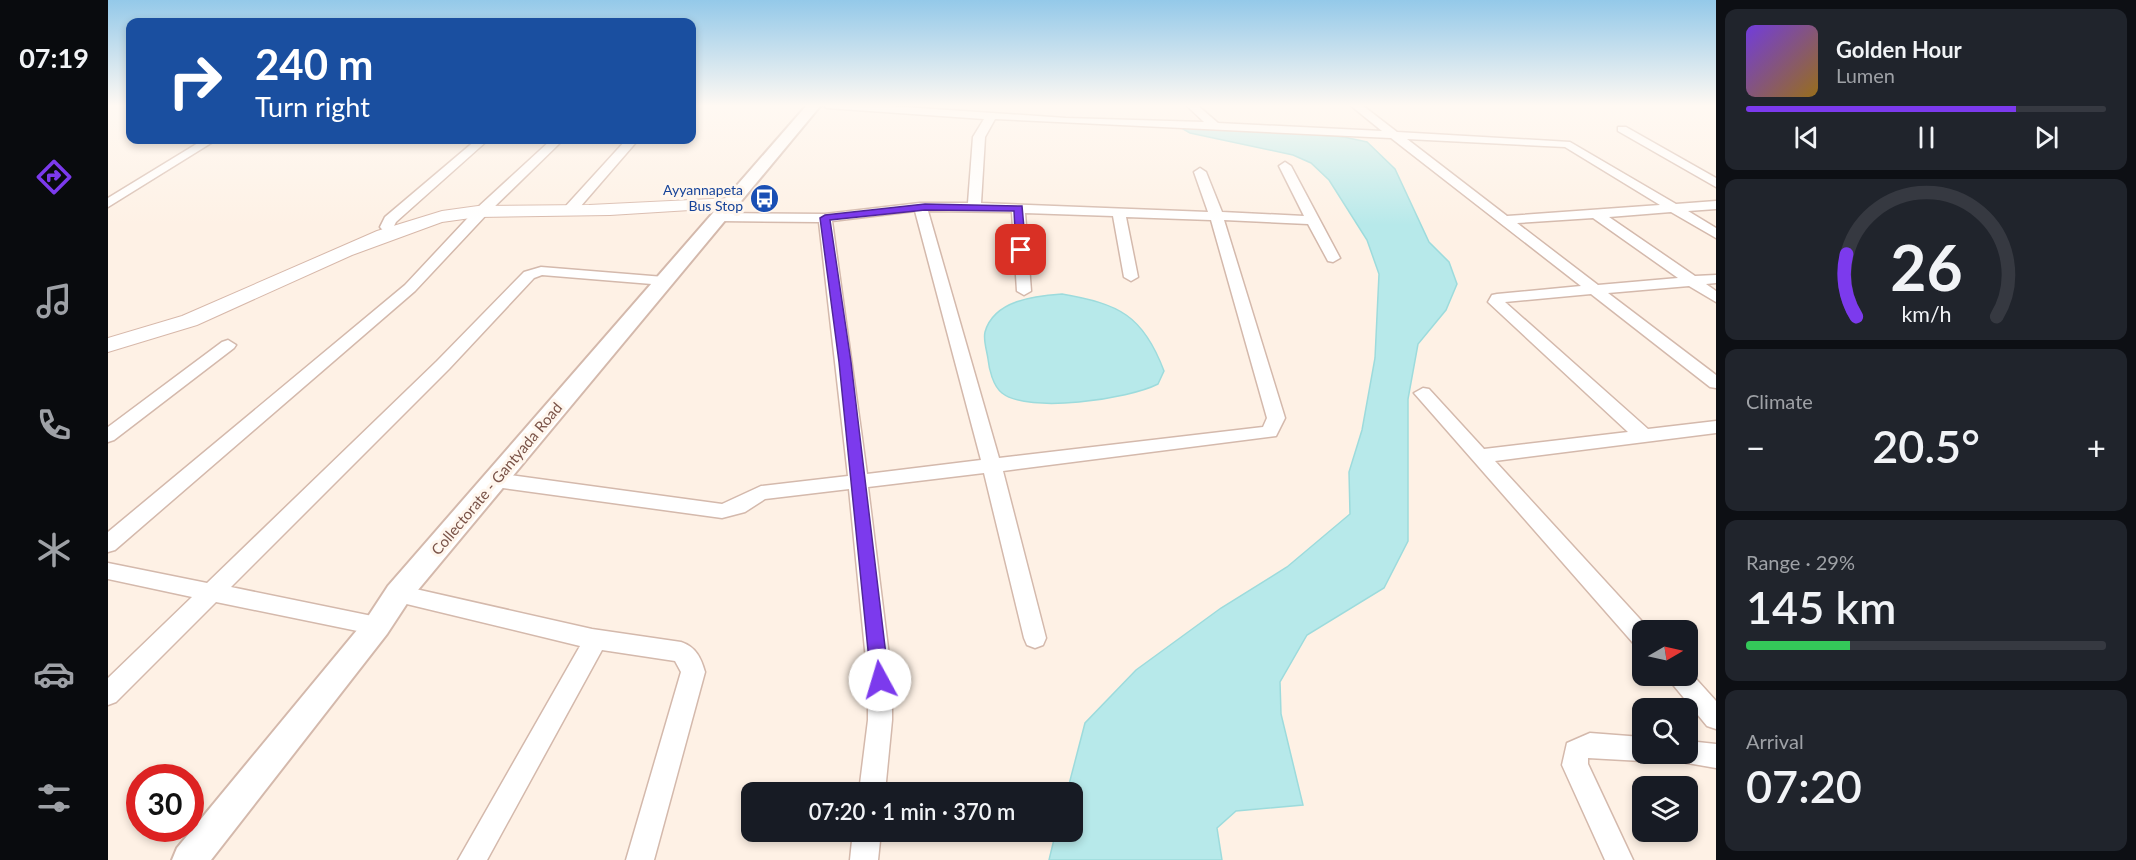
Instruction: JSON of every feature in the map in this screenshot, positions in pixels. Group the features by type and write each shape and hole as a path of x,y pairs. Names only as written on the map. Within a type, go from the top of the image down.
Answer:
{"main road":[{"path":"108,345 180,326 392,232 442,217 483,210 726,210"}],"street":[{"path":"108,203 202,145"},
{"path":"392,232 387,225 396,214 476,145"},
{"path":"108,544 410,288 483,210 552,145"},
{"path":"569,211 628,145"},
{"name":"Collectorate - Gantyada Road","path":"189,860 376,626 398,594 780,145"},
{"path":"974,207 978,145"},
{"path":"1406,145 1716,383"},
{"path":"1571,145 1716,234"},
{"path":"1650,145 1716,183"},
{"path":"1285,166 1333,258"},
{"path":"496,480 722,511 738,507 760,493 857,479 1270,432 1276,418 1216,215 1200,172"},
{"path":"1506,220 1716,205"},
{"path":"726,210 825,218 920,207 974,207 1315,220"},
{"path":"920,207 992,465 1035,638"},
{"path":"1018,208 1024,291"},
{"path":"1119,212 1131,277"},
{"path":"1595,213 1716,298"},
{"path":"825,218 845,362 880,680 880,720 873,782"},
{"path":"108,694 443,365 531,273 541,271 664,281"},
{"path":"1643,435 1496,302 1497,298 1716,279"},
{"path":"108,436 228,345"},
{"path":"1423,393 1632,626"},
{"path":"1480,456 1716,427"},
{"path":"108,571 376,626"},
{"path":"398,594 596,639 681,652 690,661 693,672 640,860"},
{"path":"472,860 596,639"},
{"path":"1687,686 1716,718"},
{"path":"1619,860 1575,765 1575,757 1576,752 1590,746 1632,748"},
{"path":"1698,754 1716,756"},
{"path":"864,860 866,842"}],"water":[{"path":"1247,145 1370,145 1395,169 1429,242 1449,262 1457,284 1446,310 1418,344 1408,399 1408,541 1384,588 1307,635 1280,682 1281,714 1303,805 1236,811 1217,828 1222,860 1049,860 1053,842 1083,842 1083,782 1070,782 1085,723 1136,670 1221,608 1287,567 1350,514 1349,472 1362,430 1375,358 1379,274 1367,240 1329,180 1311,163 1293,155"},
{"path":"1062,294 1099,302 1114,308 1138,325 1156,352 1164,371 1158,384 1125,395 1079,402 1033,403 1002,393 992,377 985,346 985,332 990,321 1006,306 1028,298"}],"place":[{"name":"Ayyannapeta Bus Stop","path":"764,198"}],"route":[{"path":"880,680 845,362 825,218 925,207 1018,208 1021,250"}]}
